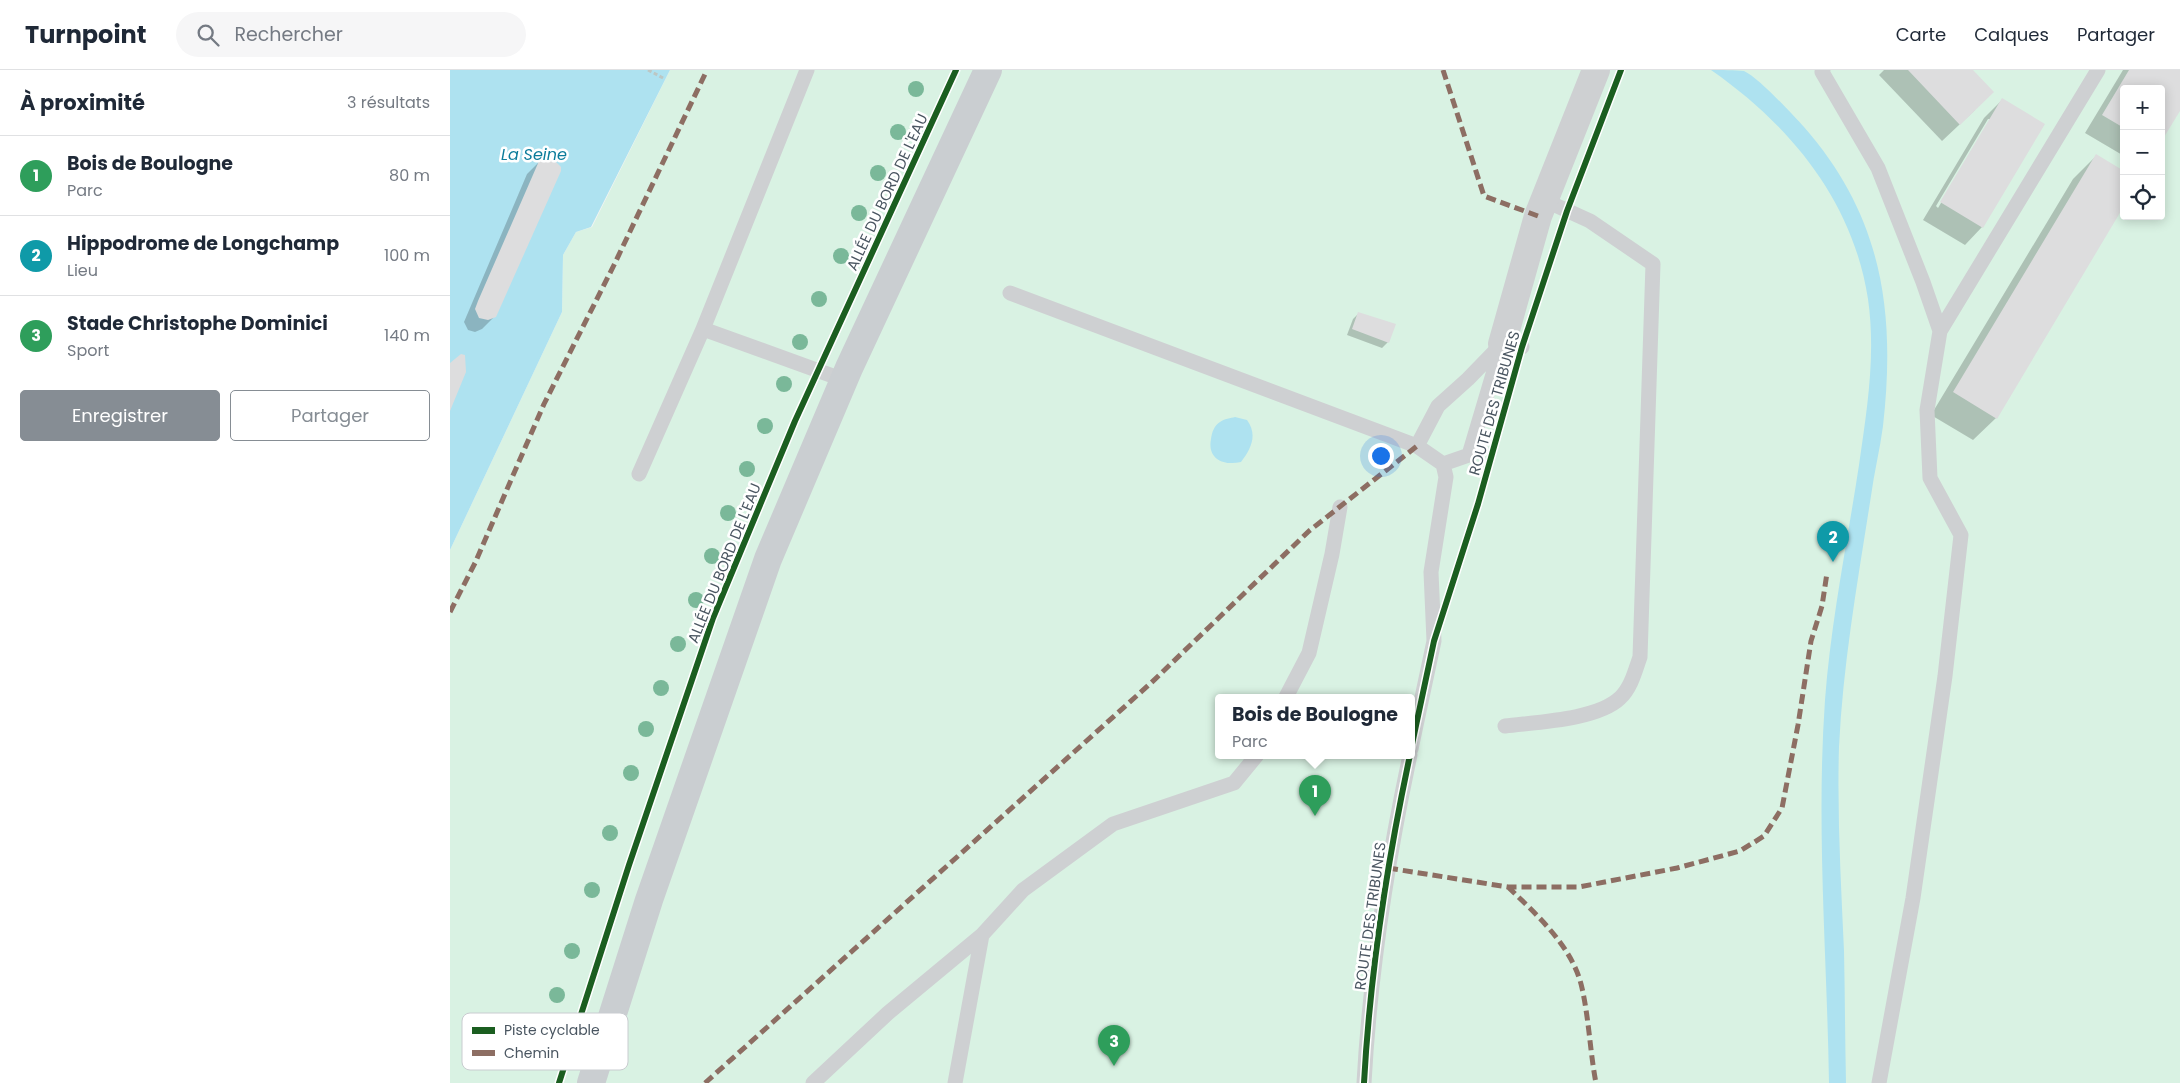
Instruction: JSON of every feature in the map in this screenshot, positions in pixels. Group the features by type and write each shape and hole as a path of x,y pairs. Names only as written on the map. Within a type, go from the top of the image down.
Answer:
{"main road":[{"path":"613,1013 648,900 768,558 844,380 988,70"},
{"path":"591,1083 595,1070"}],"street":[{"name":"ROUTE DES TRIBUNES","path":"1512,345 1544,200 1596,70"}],"lane":[{"path":"639,474 703,329 807,70"},
{"path":"1878,1083 1913,898 1946,676 1961,535 1930,478 1927,410 1940,331 2098,70"},
{"path":"1822,71 1878,168 1923,282 1940,331"},
{"path":"1505,726 1572,717 1606,708 1620,698 1633,679 1640,657 1653,264 1590,221 1544,200"},
{"path":"1010,292 1417,446 1443,464"},
{"path":"703,329 844,380"},
{"name":"ROUTE DES TRIBUNES","path":"1417,446 1438,406 1468,379 1512,345"},
{"name":"ROUTE DES TRIBUNES","path":"1415,730 1434,641 1431,572 1446,477 1443,464 1469,455 1512,345"},
{"path":"1288,694 1309,653 1332,554 1340,507"},
{"path":"813,1083 888,1013 982,935 1023,890 1112,824 1234,784 1255,759"},
{"name":"ROUTE DES TRIBUNES","path":"1364,1083 1367,1024 1386,878 1409,759"},
{"path":"955,1083 982,935"}],"path":[{"path":"648,70 665,79"}],"green space":[{"path":"670,70 2180,70 2180,1083 450,1083 450,550 562,312 563,255 576,232 592,227"}],"water":[{"name":"La Seine","path":"450,70 670,70 591,227 576,232 563,255 562,312 450,550"},
{"path":"1711,70 1744,71 1750,75 1799,121 1830,161 1851,195 1867,230 1878,267 1884,304 1887,343 1887,384 1883,426 1852,621 1839,747 1839,824 1844,951 1846,1083 1829,1083 1822,844 1823,748 1825,700 1831,641 1870,382 1871,341 1868,299 1860,263 1848,230 1833,198 1814,168 1767,115"},
{"path":"1235,417 1247,420 1252,431 1252,442 1241,462 1223,462 1214,456 1212,452 1210,446 1212,434 1214,429 1223,420"}],"building":[{"path":"1908,70 1973,70 1994,92 1960,125"},
{"path":"2129,70 2180,70 2180,111 2165,135 2165,85 2120,85"},
{"path":"2120,85 2120,126 2102,115"},
{"path":"2002,98 2045,124 1983,228 1940,202"},
{"path":"2096,154 2120,169 2120,213 1997,419 1953,392"},
{"path":"542,158 553,159 561,167 561,171 496,317 488,320 479,318 475,309 478,301 539,161"},
{"path":"1358,312 1396,324 1389,343 1352,329"},
{"path":"461,354 465,355 466,372 450,411 450,363"}],"marked path":[{"path":"450,612 475,563 544,404 614,265 707,70"},
{"path":"1443,70 1484,196 1538,216"},
{"path":"705,1083 1151,683 1309,531 1417,446"},
{"path":"1388,868 1508,887 1579,887 1677,868 1740,851 1764,836 1782,808 1798,725 1811,641 1822,606 1827,573"},
{"path":"1508,887 1542,920 1571,959 1582,988 1596,1083"}],"cycle path":[{"name":"ALLÉE DU BORD DE L'EAU","path":"581,1013 629,865 713,618 795,421 956,70"},
{"path":"1415,730 1434,641 1478,504 1522,347 1567,211 1621,70"},
{"path":"1364,1083 1375,959 1394,836 1409,759"},
{"name":"ALLÉE DU BORD DE L'EAU","path":"559,1083 563,1070"}],"place":[{"name":"Hippodrome de Longchamp","path":"1833,562"},
{"name":"Bois de Boulogne","path":"1315,816"},
{"name":"Stade Christophe Dominici","path":"1114,1066"}]}
